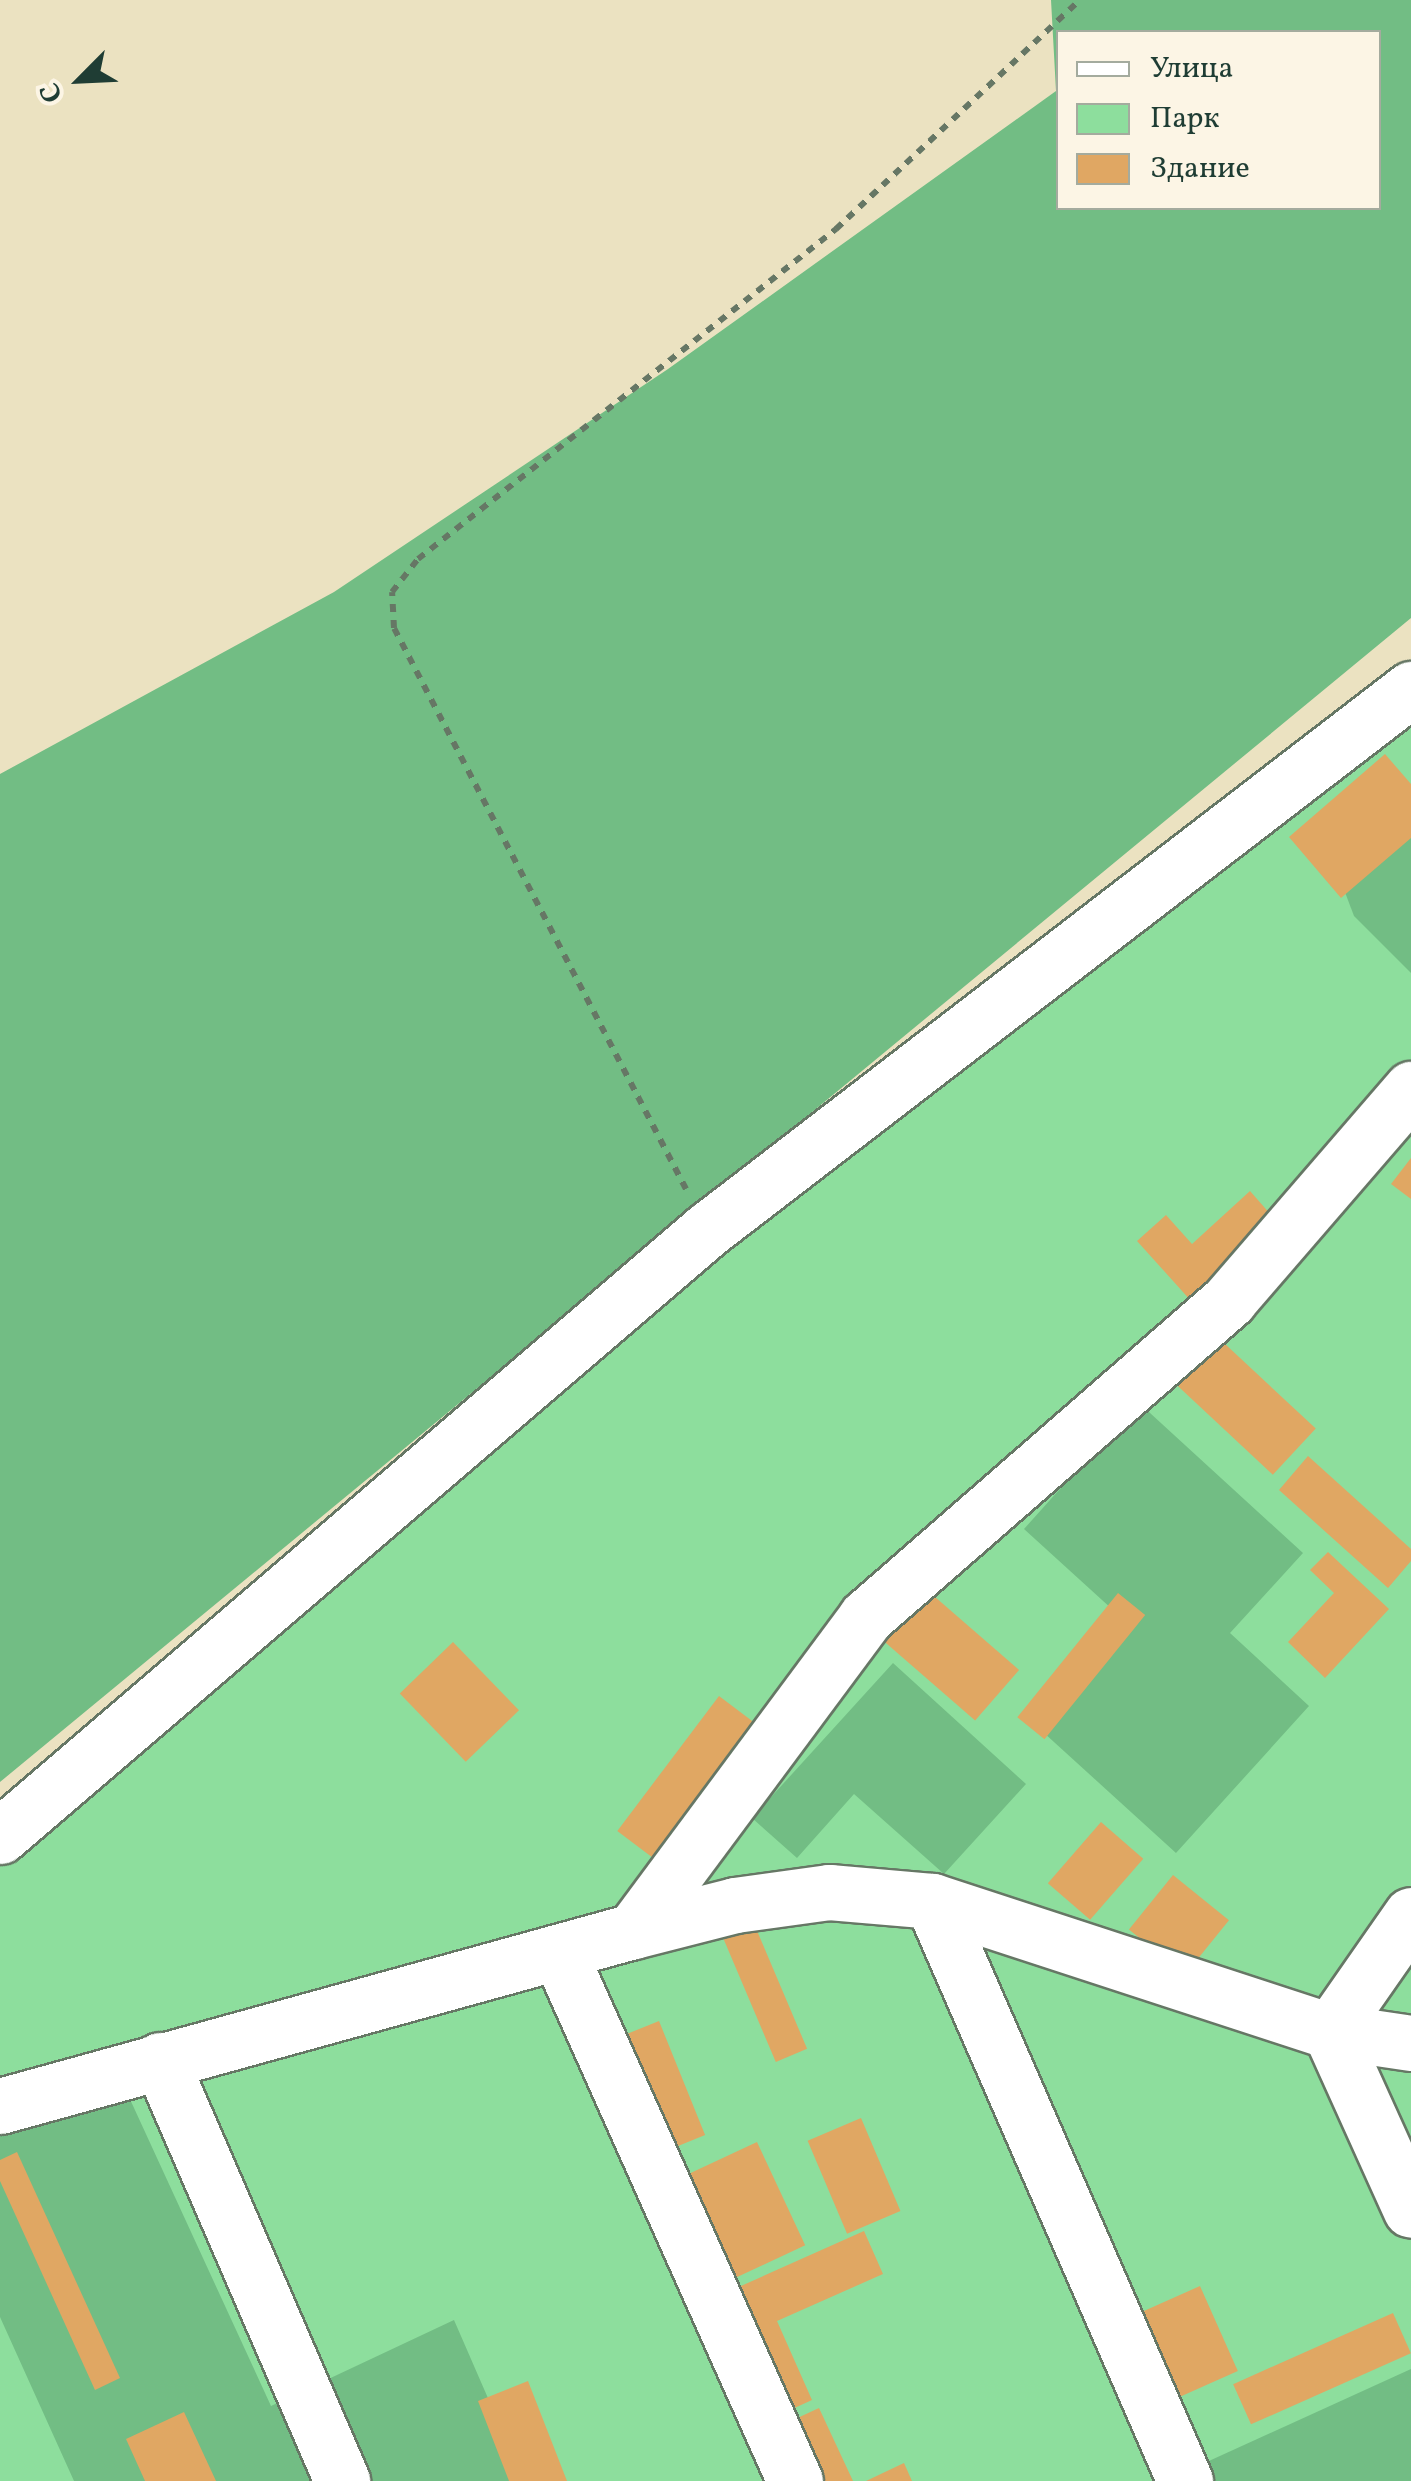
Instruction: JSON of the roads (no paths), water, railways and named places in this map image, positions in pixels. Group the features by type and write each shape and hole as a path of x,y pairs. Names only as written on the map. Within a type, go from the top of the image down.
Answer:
{"street":[{"path":"0,1836 707,1230 1411,690"},
{"path":"634,1931 866,1617 1228,1300 1411,1090"},
{"path":"0,2106 734,1905 830,1892 932,1901 1330,2032 1411,2043"},
{"path":"932,1901 1185,2481"},
{"path":"1330,2032 1411,1915"},
{"path":"560,1955 794,2481"},
{"path":"1330,2032 1411,2210"},
{"path":"160,2060 342,2481"}]}
